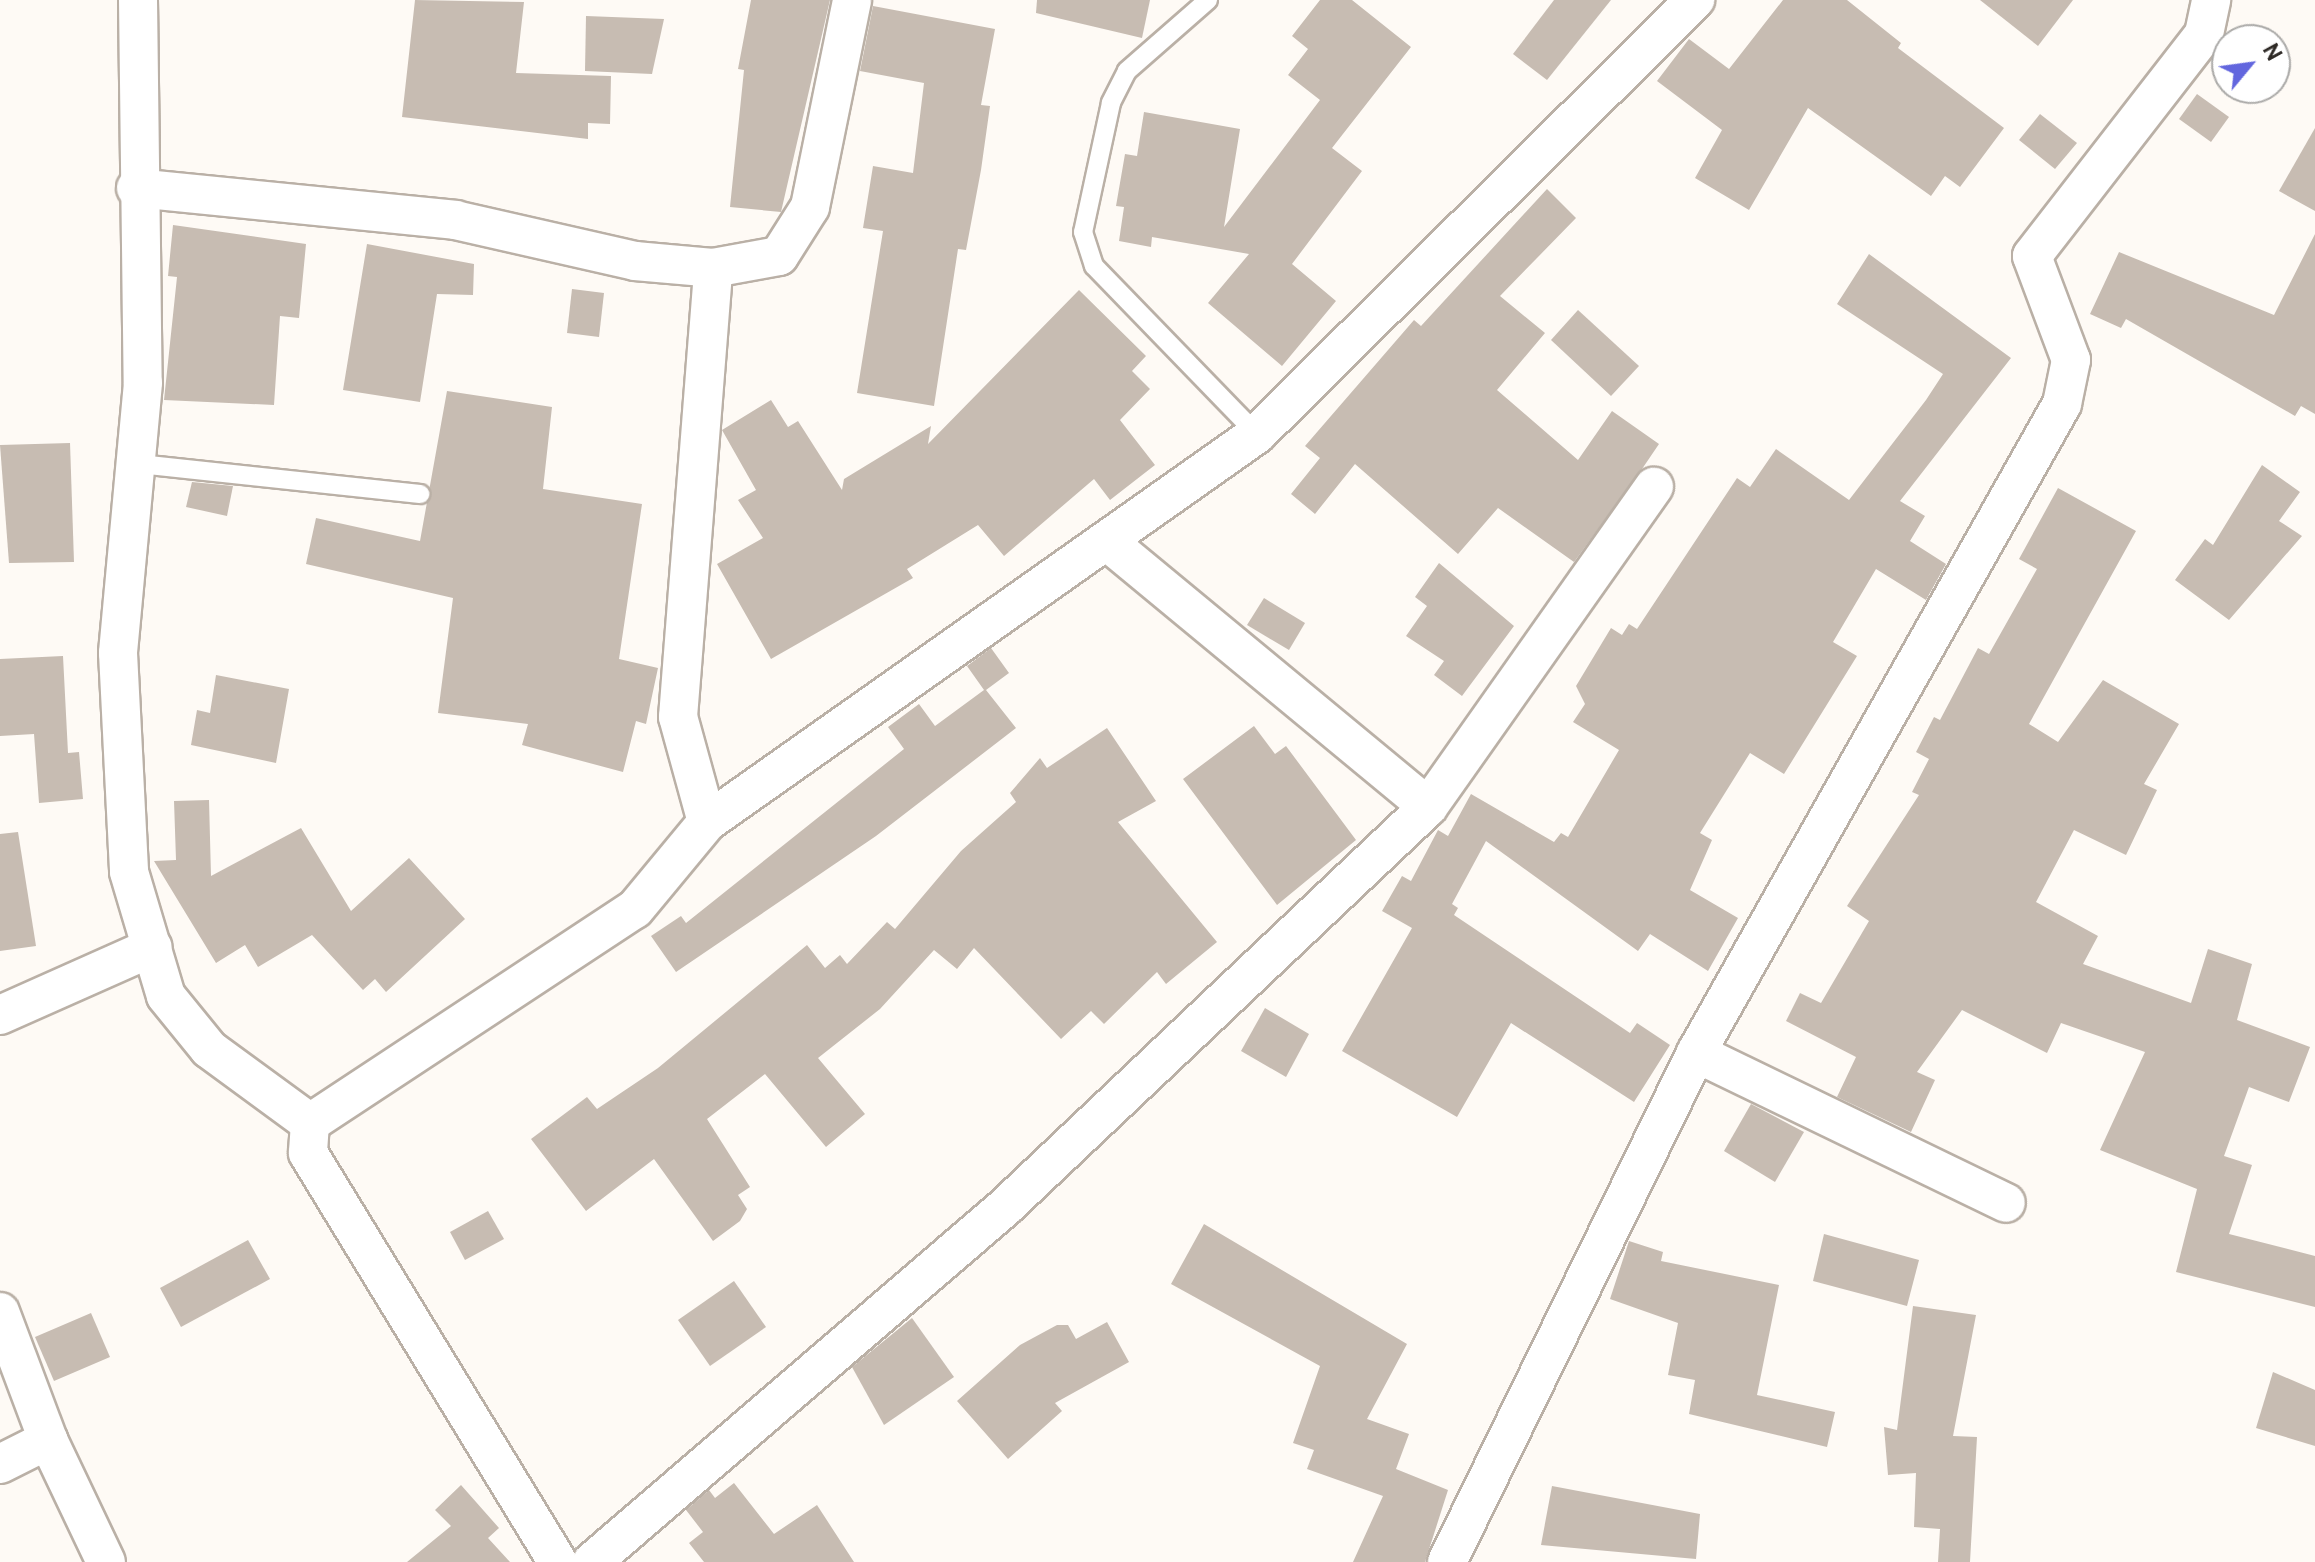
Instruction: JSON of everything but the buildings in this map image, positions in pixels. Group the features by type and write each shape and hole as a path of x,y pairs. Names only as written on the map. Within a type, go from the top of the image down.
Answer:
{"street":[{"path":"138,0 136,188 139,464 119,700 129,872 166,996 209,1049 310,1123"},
{"path":"136,188 455,220 635,261 713,268 779,256 796,238 810,207 852,0"},
{"path":"310,1123 635,909 707,822 1257,434 1695,0"},
{"path":"1447,1562 1696,1053 2062,404 2071,360 2032,256 2204,34 2211,0"},
{"path":"707,822 678,717 713,268"},
{"path":"592,1562 1004,1208 1428,807 1654,487"},
{"path":"1108,542 1428,807"},
{"path":"0,1015 153,947"},
{"path":"1696,1053 2006,1203"},
{"path":"310,1123 308,1153 558,1562"},
{"path":"0,1312 48,1440 106,1562"},
{"path":"0,1464 48,1440"}],"lane":[{"path":"1208,0 1127,71 1111,103 1083,232 1094,266 1257,434"},
{"path":"139,464 420,494"}]}
